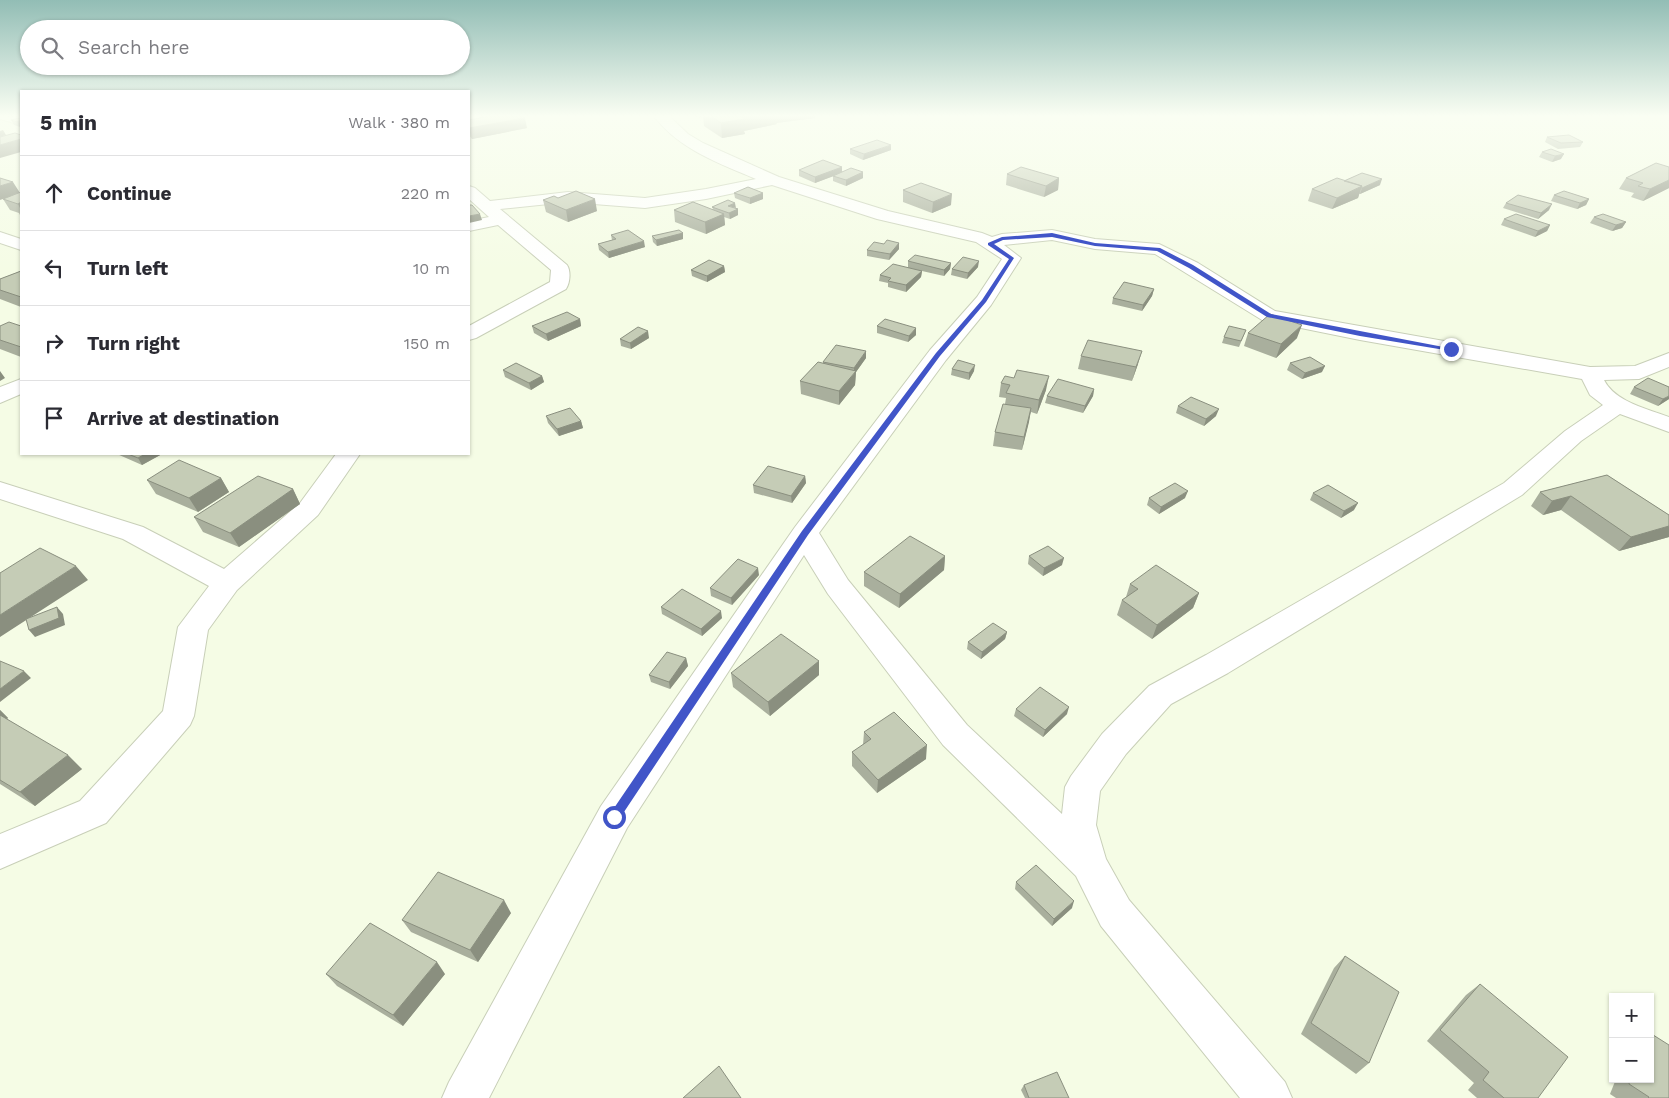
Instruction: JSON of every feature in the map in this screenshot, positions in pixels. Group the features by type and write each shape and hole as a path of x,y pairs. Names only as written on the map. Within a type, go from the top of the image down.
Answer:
{"street":[{"path":"465,1098 614,817 805,533 938,355 984,301 1012,258 982,238 884,215 773,180 743,167"},
{"path":"470,225 485,205 568,197 645,203 706,194 773,180"},
{"path":"470,333 559,285 560,269 485,205"},
{"path":"990,244 1002,239 1052,235 1095,244 1158,250 1191,266 1269,316 1360,334 1590,374 1639,372 1669,359"},
{"path":"0,237 20,245"},
{"path":"1590,374 1598,390 1618,405 1669,425"},
{"path":"0,396 20,386"},
{"path":"1269,1098 1115,913 1089,864 1078,825 1083,787 1114,744 1160,695 1217,664 1513,489 1574,436 1618,405"},
{"path":"0,852 93,812 178,716 193,627 227,583 309,509 347,455"},
{"path":"0,490 133,533 227,583"},
{"path":"805,533 838,587 955,735 1089,864"}],"building":[{"path":"806,167 841,167 815,177 799,170"},
{"path":"1022,167 1059,178 1046,186 1007,174"},
{"path":"1648,167 1669,167 1669,180 1650,189 1638,186 1643,183 1626,178"},
{"path":"851,168 863,172 846,180 833,176"},
{"path":"1362,173 1382,179 1362,188 1362,186 1344,181"},
{"path":"0,178 13,182 0,186"},
{"path":"1337,178 1362,186 1337,198 1312,189"},
{"path":"921,183 952,194 933,202 903,190"},
{"path":"748,187 763,193 750,198 734,193"},
{"path":"576,191 595,199 566,210 543,200 554,196 558,198"},
{"path":"1564,191 1589,199 1580,203 1554,195"},
{"path":"20,192 20,203 18,204 3,199"},
{"path":"1518,195 1552,204 1541,213 1506,203"},
{"path":"728,200 735,203 728,206 738,209 729,213 712,207"},
{"path":"693,202 724,214 705,222 674,210"},
{"path":"470,205 472,205 480,214 470,216"},
{"path":"1516,214 1550,225 1538,231 1504,219"},
{"path":"1603,214 1626,222 1616,225 1594,217"},
{"path":"628,230 644,241 608,252 598,244 616,239 611,235"},
{"path":"679,230 683,233 656,240 652,236"},
{"path":"887,240 899,243 890,254 867,250 874,242 884,244"},
{"path":"915,255 951,263 944,270 908,261"},
{"path":"963,257 979,261 968,273 952,269"},
{"path":"709,260 724,266 707,276 691,270"},
{"path":"893,264 922,271 906,285 888,281 891,278 880,275"},
{"path":"20,271 20,297 0,290 0,279"},
{"path":"1124,282 1154,289 1143,305 1113,298"},
{"path":"567,312 580,319 546,334 532,326"},
{"path":"1270,314 1302,325 1281,344 1248,333"},
{"path":"885,319 916,328 909,336 877,326"},
{"path":"9,322 20,326 20,347 0,340 0,326"},
{"path":"1229,326 1246,330 1241,341 1224,337"},
{"path":"638,327 648,331 630,343 620,339"},
{"path":"1088,340 1142,351 1136,367 1081,356"},
{"path":"836,345 866,351 854,368 823,362"},
{"path":"1310,357 1325,366 1305,373 1290,363"},
{"path":"958,360 975,365 969,373 952,369"},
{"path":"818,362 856,371 839,391 800,381"},
{"path":"516,363 542,376 529,383 503,370"},
{"path":"1017,370 1049,376 1039,400 1006,393 1010,385 1001,383 1005,376 1014,378"},
{"path":"1648,378 1669,387 1669,396 1663,399 1634,387"},
{"path":"1058,379 1094,389 1085,406 1047,396"},
{"path":"1191,397 1219,409 1206,419 1178,406"},
{"path":"1003,404 1031,408 1024,437 995,432"},
{"path":"570,408 581,421 557,429 546,416"},
{"path":"130,455 143,455 138,458"},
{"path":"179,460 221,478 189,498 147,480"},
{"path":"768,466 805,476 791,496 753,485"},
{"path":"1607,475 1669,515 1669,526 1631,537 1571,496 1552,501 1540,492"},
{"path":"258,476 293,489 230,533 194,517"},
{"path":"1175,483 1188,491 1161,507 1149,498"},
{"path":"1328,485 1358,503 1344,511 1313,493"},
{"path":"910,536 945,556 900,594 864,572"},
{"path":"1048,546 1064,558 1044,568 1029,556"},
{"path":"40,548 76,566 0,615 0,573"},
{"path":"738,559 758,568 731,598 710,588"},
{"path":"1156,565 1199,593 1157,625 1122,600 1138,589 1130,584"},
{"path":"682,589 721,611 701,629 661,607"},
{"path":"57,607 59,618 29,630 26,619"},
{"path":"993,623 1007,632 982,652 968,642"},
{"path":"781,634 819,661 768,702 731,673"},
{"path":"667,652 686,658 669,682 649,675"},
{"path":"0,661 24,671 0,689"},
{"path":"1040,687 1069,707 1045,730 1016,709"},
{"path":"894,712 927,745 878,780 852,752 871,739 864,732"},
{"path":"0,715 68,755 20,792 0,780"},
{"path":"1036,865 1074,901 1054,919 1016,882"},
{"path":"438,872 504,900 470,950 402,920"},
{"path":"370,923 437,962 393,1015 326,974"},
{"path":"1345,956 1399,992 1369,1063 1311,1023"},
{"path":"1480,984 1568,1057 1538,1098 1504,1098 1483,1080 1489,1072 1440,1030"},
{"path":"1654,1036 1669,1045 1669,1098 1648,1098 1629,1084 1654,1083"},
{"path":"719,1066 741,1098 683,1098"},
{"path":"1057,1072 1069,1098 1029,1098 1024,1085"}],"route":[{"path":"614,817 805,533 938,355 984,301 1012,258 990,244 1002,239 1052,235 1095,244 1158,250 1191,266 1269,316 1451,349"}]}
